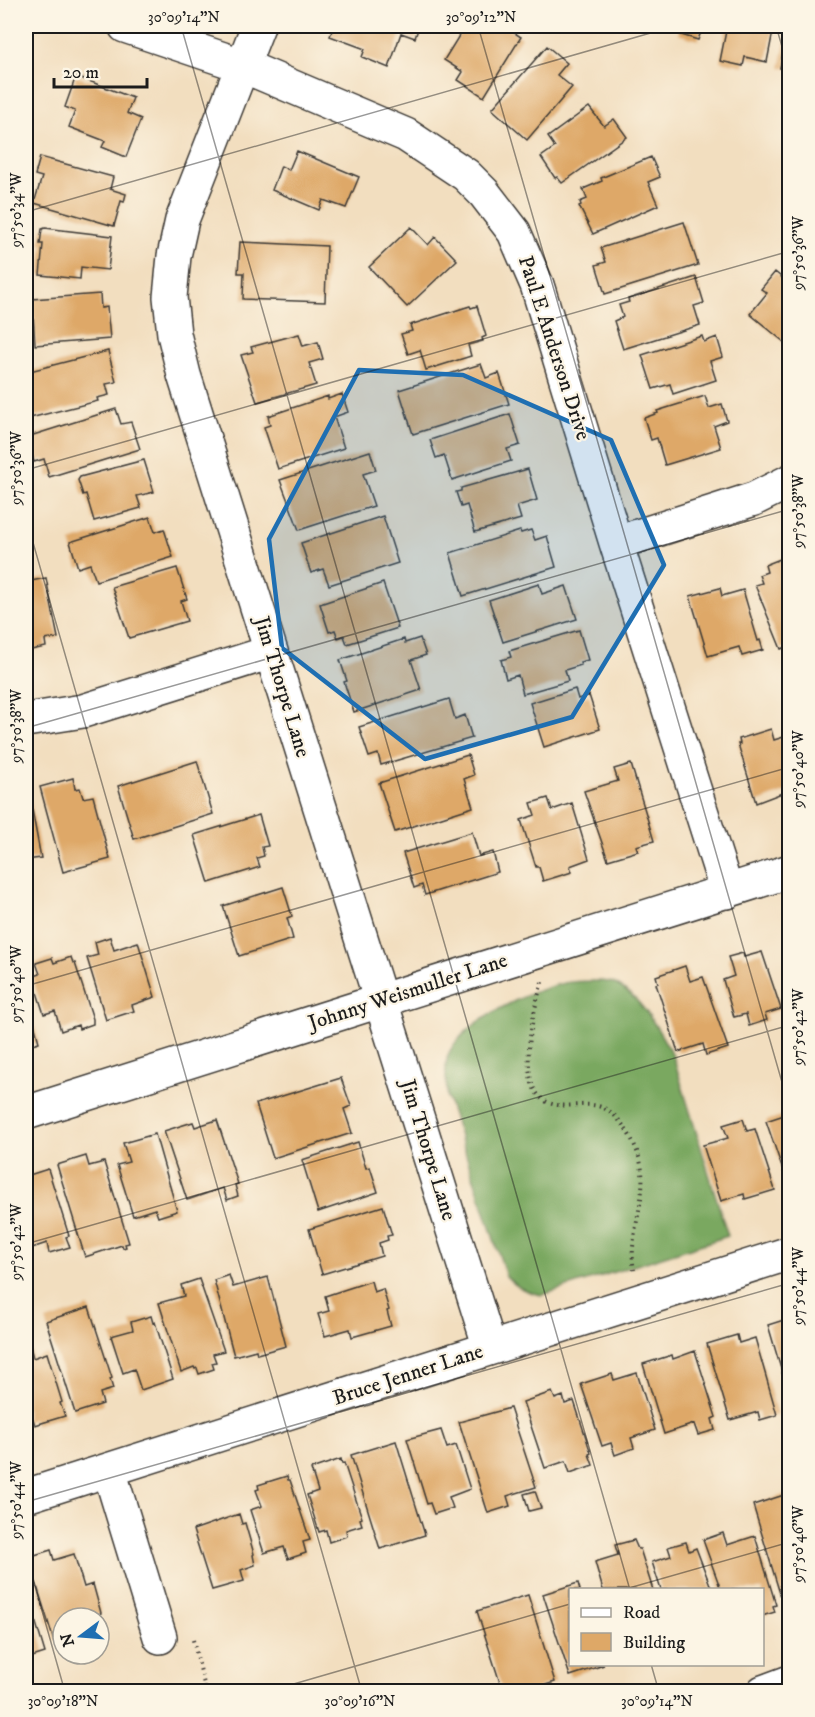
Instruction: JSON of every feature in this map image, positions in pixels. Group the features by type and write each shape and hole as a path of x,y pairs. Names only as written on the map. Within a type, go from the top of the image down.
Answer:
{"street":[{"name":"Paul E Anderson Drive","path":"125,26 241,65 406,135 466,175 500,212 514,232 537,285 727,892"},
{"name":"Jim Thorpe Lane","path":"258,26 182,220 174,256 170,297 174,334 184,375 490,1348"},
{"path":"616,543 754,499 789,481"},
{"path":"26,720 83,711 271,652"},
{"name":"Johnny Weismuller Lane","path":"26,1113 789,871"},
{"name":"Bruce Jenner Lane","path":"26,1496 789,1253"},
{"path":"109,1470 160,1638"},
{"path":"763,1692 789,1682"}],"path":[{"path":"543,979 532,1019 529,1059 531,1085 546,1101 573,1106 599,1106 608,1110 629,1136 639,1157 641,1168 641,1188 631,1257 634,1272"},
{"path":"193,1639 206,1692"}],"highlighted area":[{"path":"359,370 463,375 611,440 664,565 572,717 425,759 282,648 269,539"}],"green space":[{"path":"606,981 625,990 642,1006 673,1056 728,1236 542,1295 522,1289 506,1276 447,1097 448,1056 459,1039 471,1028 501,1008 534,993 568,982"}],"building":[{"path":"334,26 419,26 415,38 401,33 389,68 362,57 365,49 330,36"},
{"path":"465,26 504,26 521,37 484,97 458,80 463,72 444,60"},
{"path":"681,26 703,26 698,40 678,34"},
{"path":"727,26 774,26 767,62 745,57 743,66 720,61"},
{"path":"788,26 790,26 790,69 780,68"},
{"path":"547,46 567,63 557,75 572,87 527,140 492,109"},
{"path":"76,76 133,98 127,113 141,119 126,157 102,147 105,141 69,127 75,111 65,107"},
{"path":"589,107 604,126 614,119 627,137 562,183 557,177 555,178 541,157 555,147 548,137"},
{"path":"297,151 359,177 346,208 323,200 319,210 272,190 281,166 289,170"},
{"path":"40,157 113,177 110,189 126,194 124,202 121,201 114,226 34,203 42,177 35,175"},
{"path":"651,157 660,177 648,182 658,205 593,234 579,206 580,202 587,199 583,189 602,181 601,178"},
{"path":"684,222 698,265 605,294 596,265 606,262 601,248"},
{"path":"411,227 428,245 435,237 457,260 407,307 369,267"},
{"path":"42,229 112,236 108,270 81,267 80,279 40,275 43,244 40,244"},
{"path":"240,242 327,246 325,302 243,299 244,273 238,273"},
{"path":"775,272 790,284 790,347 750,314 767,293 761,289"},
{"path":"696,277 704,303 694,306 700,325 623,349 614,321 623,317 619,305 629,302 628,299"},
{"path":"100,294 101,308 107,307 110,339 35,345 32,299"},
{"path":"470,306 471,308 477,306 486,336 482,338 483,341 468,345 471,356 426,370 420,350 408,354 401,334 412,331 410,325"},
{"path":"299,334 303,346 318,342 323,359 309,363 316,385 257,402 241,355 253,352 251,347"},
{"path":"702,336 704,342 717,337 723,357 710,361 716,380 673,394 670,384 653,389 642,355"},
{"path":"108,351 116,382 106,384 109,395 97,398 98,401 26,419 26,372"},
{"path":"481,364 486,378 499,373 509,404 413,434 399,390"},
{"path":"342,394 348,412 334,417 344,448 278,469 264,427 270,425 268,416 328,396 328,399"},
{"path":"705,396 709,408 722,404 727,421 714,426 721,448 665,465 657,438 651,440 644,418 658,413 657,411"},
{"path":"116,409 121,424 131,422 140,449 49,477 44,459 34,462 27,437"},
{"path":"510,414 520,445 507,449 511,461 452,480 444,455 436,458 430,440"},
{"path":"370,451 376,470 363,474 374,506 299,530 280,480"},
{"path":"144,460 154,492 137,496 141,508 94,521 86,494 83,495 78,480 80,477"},
{"path":"528,469 537,500 517,506 521,519 475,532 467,505 461,507 456,492 461,491 461,488"},
{"path":"383,516 398,563 329,585 323,569 311,573 301,543"},
{"path":"150,517 155,532 164,529 173,557 96,581 90,564 78,568 70,542"},
{"path":"531,530 535,540 547,536 556,567 463,596 450,553 520,531 521,533"},
{"path":"790,555 790,646 781,649 755,585 762,583 759,575 767,572 765,565"},
{"path":"177,568 187,599 181,601 187,621 129,638 112,587"},
{"path":"46,578 58,638 45,640 46,647 26,651 26,582"},
{"path":"383,583 398,628 347,644 344,636 338,638 335,630 329,632 320,604"},
{"path":"539,584 542,594 566,586 577,619 503,642 489,600"},
{"path":"720,588 722,596 743,590 758,641 760,640 763,650 742,656 739,647 708,656 690,596"},
{"path":"579,630 588,660 565,670 568,681 523,694 518,675 506,679 501,660 511,657 509,651"},
{"path":"420,638 426,655 411,660 421,690 354,712 344,682 347,681 340,660 404,639 405,643"},
{"path":"575,689 578,699 589,695 600,729 544,747 530,703"},
{"path":"449,699 455,719 465,715 472,738 381,765 378,754 369,757 359,727"},
{"path":"771,729 774,740 787,736 790,745 790,790 756,803 738,744 740,744 739,739"},
{"path":"468,755 474,775 464,779 473,807 395,832 379,783"},
{"path":"197,761 213,814 134,839 118,786"},
{"path":"631,764 654,841 636,846 638,851 608,860 584,791 618,781 614,769"},
{"path":"73,778 75,789 80,788 83,798 93,796 110,859 63,872 40,787"},
{"path":"28,788 41,858 26,860 26,789"},
{"path":"548,798 552,810 572,803 589,859 570,866 572,872 543,881 539,867 536,867 521,820 535,815 531,803"},
{"path":"259,815 268,846 262,847 264,856 257,858 260,867 209,883 194,835"},
{"path":"472,832 479,856 493,852 498,872 425,895 422,885 414,888 403,853"},
{"path":"283,887 292,916 287,918 293,939 239,956 223,906"},
{"path":"110,937 114,950 138,942 155,997 132,1005 134,1011 106,1020 87,958 98,955 95,942"},
{"path":"762,952 781,1009 765,1014 767,1020 749,1026 746,1014 734,1017 723,980 734,976 728,957 743,953 744,957"},
{"path":"71,957 75,963 93,1024 79,1029 78,1025 61,1031 55,1011 44,1014 32,977 40,974 36,963 52,958 54,963"},
{"path":"685,966 690,981 703,977 728,1048 706,1055 703,1044 678,1052 656,984 658,983 656,976"},
{"path":"26,995 39,1042 26,1046"},
{"path":"341,1078 351,1106 344,1109 352,1133 273,1158 256,1104"},
{"path":"790,1113 790,1188 789,1188 766,1121"},
{"path":"743,1119 747,1131 755,1129 775,1190 745,1199 744,1194 721,1201 703,1145 728,1138 723,1125"},
{"path":"217,1120 238,1184 235,1185 238,1196 227,1200 223,1188 187,1200 164,1131 193,1122 195,1127"},
{"path":"155,1134 177,1211 158,1217 155,1209 133,1216 117,1165 129,1162 123,1143"},
{"path":"358,1142 366,1168 370,1167 378,1192 318,1212 302,1160"},
{"path":"86,1156 89,1166 104,1162 129,1243 123,1248 122,1245 85,1257 57,1165"},
{"path":"48,1169 69,1236 66,1237 70,1247 49,1253 47,1243 26,1250 26,1176"},
{"path":"383,1206 392,1235 387,1236 388,1240 379,1243 382,1256 322,1274 309,1229"},
{"path":"229,1275 233,1287 268,1277 286,1346 257,1354 256,1350 234,1356 214,1280"},
{"path":"199,1279 224,1351 213,1354 216,1362 212,1363 214,1369 199,1374 197,1368 194,1367 181,1372 159,1303 184,1296 181,1285"},
{"path":"371,1281 374,1292 383,1289 391,1326 352,1337 350,1329 325,1336 318,1314 329,1311 325,1296"},
{"path":"89,1307 112,1378 110,1379 113,1389 100,1393 103,1404 75,1413 46,1321"},
{"path":"151,1316 173,1379 141,1390 134,1369 123,1373 111,1336 133,1330 131,1322"},
{"path":"790,1318 790,1396 789,1396 768,1325"},
{"path":"737,1335 739,1343 755,1338 777,1415 760,1420 758,1412 730,1420 707,1344"},
{"path":"30,1346 33,1358 47,1353 65,1416 35,1425 33,1419 26,1422 26,1347"},
{"path":"695,1351 716,1417 712,1419 715,1430 698,1435 694,1424 664,1434 643,1364 672,1355 673,1359"},
{"path":"637,1373 655,1430 631,1438 634,1448 615,1455 611,1443 602,1446 581,1384 612,1374 614,1380"},
{"path":"552,1392 555,1399 563,1396 565,1404 574,1401 593,1465 570,1473 566,1461 545,1468 523,1402"},
{"path":"510,1408 536,1487 507,1496 510,1506 488,1513 459,1422"},
{"path":"441,1430 447,1448 456,1445 470,1489 449,1497 453,1508 434,1514 430,1503 427,1504 407,1439"},
{"path":"396,1441 425,1535 380,1549 351,1455"},
{"path":"341,1459 362,1518 360,1519 362,1525 346,1530 347,1536 329,1542 326,1530 319,1532 307,1495 318,1491 311,1469"},
{"path":"287,1476 310,1540 303,1542 306,1553 288,1559 284,1547 264,1553 250,1510 262,1506 256,1490 259,1489 258,1485"},
{"path":"535,1491 541,1508 529,1511 524,1494"},
{"path":"790,1493 790,1594 781,1597 753,1505"},
{"path":"239,1514 242,1524 245,1523 255,1565 241,1570 244,1581 212,1590 193,1530"},
{"path":"723,1533 727,1545 755,1536 776,1605 773,1606 775,1612 764,1615 764,1588 720,1588 703,1540"},
{"path":"634,1540 640,1549 652,1588 602,1588 595,1562 618,1555 615,1545"},
{"path":"686,1542 689,1551 696,1548 711,1588 660,1588 652,1562 671,1556 668,1547"},
{"path":"51,1550 54,1560 74,1554 84,1587 93,1584 99,1606 51,1606 51,1631 28,1557"},
{"path":"578,1583 579,1588 569,1588 569,1666 601,1666 570,1676 543,1594"},
{"path":"26,1590 45,1653 26,1659"},
{"path":"528,1595 555,1682 539,1687 538,1692 503,1692 477,1611"}]}
